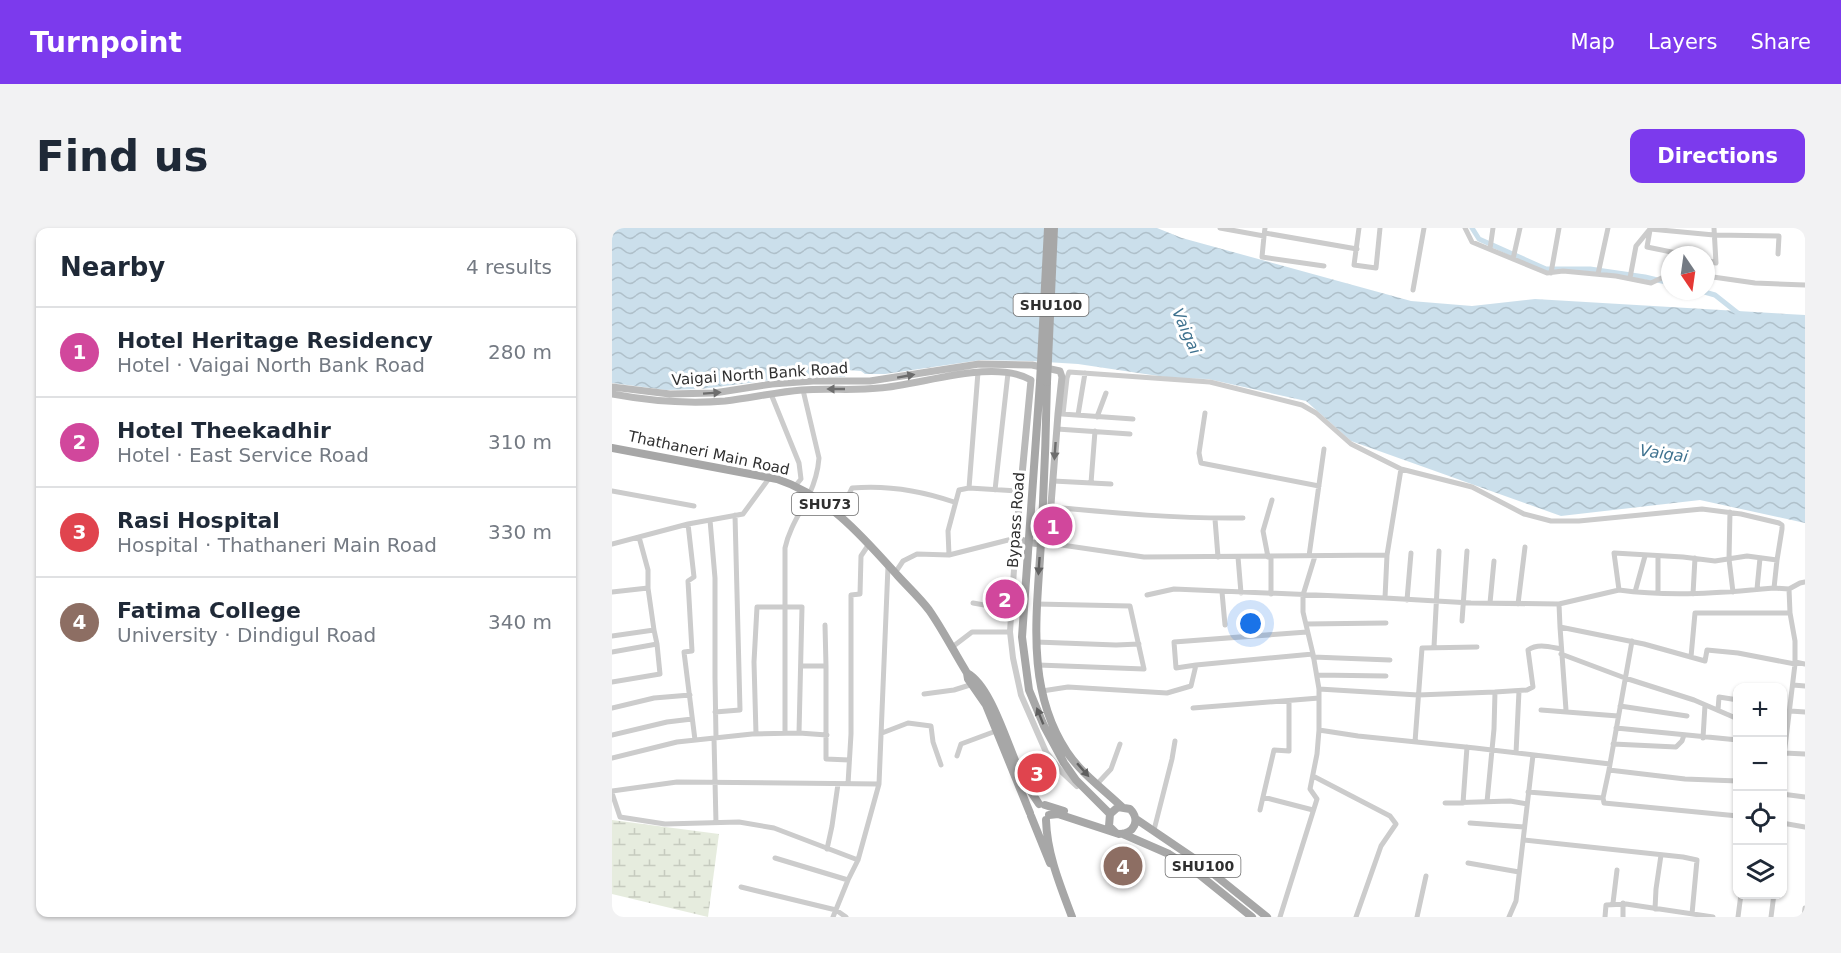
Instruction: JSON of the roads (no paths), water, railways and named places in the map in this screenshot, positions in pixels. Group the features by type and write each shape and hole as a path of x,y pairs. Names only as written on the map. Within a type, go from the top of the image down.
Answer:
{"main road":[{"name":"SHU100","path":"1044,382 1048,228"},
{"name":"SHU100","path":"1044,382 1054,228"},
{"name":"Vaigai North Bank Road","path":"612,387 670,394 714,393 771,384 870,381 979,364 1032,365 1060,371 1062,377 1060,414 1051,507 1044,543"},
{"name":"Vaigai North Bank Road","path":"612,394 644,400 723,401 803,390 886,388 978,372 1023,375 1031,380 1016,538"},
{"name":"Bypass Road","path":"1044,382 1028,543 1022,637 1029,690 1044,726 1064,763 1076,780 1109,815"},
{"name":"Bypass Road","path":"1044,382 1044,543 1036,604 1035,642 1041,692 1052,722 1067,752 1088,777 1122,807"},
{"name":"Thathaneri Main Road","path":"612,447 770,477 796,485 839,515 888,564 928,609 967,673 994,707 1024,779 1042,804"},
{"path":"1016,538 1028,543 1044,543"},
{"name":"Thathaneri Main Road","path":"975,684 986,705 1046,856 1056,874"},
{"path":"1122,807 1115,808 1109,815 1096,821 1042,804 1032,807 1030,814 1036,821 1041,822 1058,814 1119,833 1131,831 1136,819"},
{"name":"SHU73","path":"1042,804 1048,810 1047,818"},
{"name":"SHU100","path":"1122,807 1133,812 1136,819 1195,860 1267,917"},
{"name":"SHU100","path":"1109,815 1109,826 1119,833 1169,854 1191,868 1252,917"},
{"path":"1047,818 1046,838 1072,917"}],"street":[{"path":"1220,228 1265,232 1357,249"},
{"path":"1359,228 1354,266 1376,268 1380,228"},
{"path":"1413,290 1424,228"},
{"path":"1465,228 1473,242 1491,246 1547,273 1552,270 1599,272 1631,276 1651,283 1661,278"},
{"path":"1491,246 1493,228"},
{"path":"1514,256 1520,228"},
{"path":"1552,270 1559,228"},
{"path":"1599,272 1608,228"},
{"path":"1631,276 1636,246 1650,229"},
{"path":"1650,229 1779,236 1778,254"},
{"path":"1650,229 1647,247 1661,250"},
{"path":"1714,231 1715,270"},
{"path":"1265,232 1262,257 1323,266"},
{"path":"1715,277 1755,283 1805,285"},
{"path":"969,488 978,372"},
{"path":"1133,419 1060,414 1069,372 1210,382 1302,405 1316,413 1351,444 1401,469 1472,487 1524,514 1551,521 1579,521 1702,509 1730,512 1779,523 1782,525 1774,588"},
{"path":"995,490 1008,373"},
{"path":"1078,415 1085,373"},
{"path":"785,733 784,548 787,536 810,493 819,458 803,390"},
{"path":"1097,417 1106,393"},
{"path":"771,394 799,463 801,475 796,485"},
{"path":"1205,413 1199,453 1200,463 1319,486"},
{"path":"1057,429 1130,434"},
{"path":"1091,483 1095,431"},
{"path":"1280,917 1317,799 1310,789 1317,754 1319,689 1303,612 1303,595 1312,556 1324,449"},
{"path":"1385,598 1387,555 1401,469"},
{"path":"612,544 688,524 743,514 770,477"},
{"path":"1053,481 1111,484"},
{"path":"839,515 852,488 900,490 933,495 954,502"},
{"path":"949,555 948,531 959,490 969,488 1020,491"},
{"path":"612,490 694,506"},
{"path":"1271,594 1269,557 1263,531 1272,500"},
{"path":"1051,507 1132,515 1243,518"},
{"path":"1730,512 1729,559 1733,592"},
{"path":"716,712 740,710 735,515"},
{"path":"1215,519 1218,557"},
{"path":"710,520 715,578 716,823"},
{"path":"688,524 694,577 688,580 692,651 684,652 694,740"},
{"path":"612,682 660,674 648,588 648,570 639,537"},
{"path":"895,573 903,561 917,554 949,555 1016,538 1010,632 1021,695 1046,752 1060,770 1093,801 1096,800"},
{"path":"1044,543 1144,557 1387,555"},
{"path":"848,784 851,595 860,594 861,556 869,544"},
{"path":"1518,603 1525,547"},
{"path":"1434,647 1439,551"},
{"path":"1462,621 1467,551"},
{"path":"1407,600 1411,552"},
{"path":"1619,590 1614,553 1715,561 1747,556 1777,560"},
{"path":"1635,592 1645,556"},
{"path":"1658,556 1659,593"},
{"path":"1238,557 1240,593"},
{"path":"1693,594 1695,558"},
{"path":"1757,589 1760,558"},
{"path":"1490,603 1494,561"},
{"path":"833,917 858,860 879,784 888,564"},
{"path":"1147,595 1174,589 1464,603 1559,604 1619,590 1693,594 1789,589 1805,582"},
{"path":"612,592 648,588"},
{"path":"1785,737 1796,663 1789,589"},
{"path":"1222,592 1225,625"},
{"path":"973,603 1024,612"},
{"path":"1036,604 1130,606 1144,669 1037,665"},
{"path":"1559,604 1566,710"},
{"path":"756,734 754,662 757,607 786,606 802,607 800,733"},
{"path":"1690,657 1695,613 1790,613"},
{"path":"1306,624 1386,623"},
{"path":"825,625 826,759 849,760"},
{"path":"1560,627 1632,641 1705,661 1707,650 1805,664"},
{"path":"612,636 654,630"},
{"path":"951,648 972,632 1010,632"},
{"path":"1307,632 1174,642 1176,668 1313,656 1390,660"},
{"path":"1632,641 1603,798 1604,803 1733,816"},
{"path":"1035,642 1139,644"},
{"path":"612,652 657,644"},
{"path":"1319,689 1419,695 1527,690 1533,687 1528,650 1538,646 1561,651 1625,678 1705,705 1733,717"},
{"path":"1415,742 1422,648 1477,647"},
{"path":"1041,692 1068,687 1167,693 1191,686 1196,665"},
{"path":"802,666 826,666"},
{"path":"1317,675 1386,676"},
{"path":"924,694 954,690 975,684"},
{"path":"1793,685 1805,686"},
{"path":"1516,753 1519,691"},
{"path":"1487,802 1495,692"},
{"path":"612,708 654,698 690,695"},
{"path":"1718,710 1719,697 1733,699"},
{"path":"1193,708 1319,698"},
{"path":"1260,810 1274,750 1289,751 1289,701"},
{"path":"1702,738 1705,705"},
{"path":"1620,706 1687,716"},
{"path":"1541,710 1566,710 1618,716"},
{"path":"1790,711 1805,712"},
{"path":"612,735 667,722 692,719"},
{"path":"882,733 908,723 931,726 933,742 941,765"},
{"path":"1616,728 1733,740"},
{"path":"957,756 961,744 996,730"},
{"path":"1319,730 1533,754 1685,779 1733,781"},
{"path":"612,758 676,742 694,740 756,734 826,735"},
{"path":"1613,744 1676,747 1684,735"},
{"path":"1154,830 1175,741"},
{"path":"1097,784 1111,769 1120,744"},
{"path":"1463,803 1467,747"},
{"path":"1787,753 1805,754"},
{"path":"1509,917 1516,901 1533,754"},
{"path":"1313,776 1390,816 1396,824 1381,846 1356,917"},
{"path":"858,860 774,828 739,822 665,824 620,817 612,792 677,782 879,784"},
{"path":"827,849 838,784"},
{"path":"1528,792 1603,798"},
{"path":"1787,795 1805,797"},
{"path":"1263,797 1313,810"},
{"path":"1445,803 1510,801 1527,804"},
{"path":"1470,823 1524,826"},
{"path":"1787,825 1805,827"},
{"path":"1523,840 1697,860 1694,915"},
{"path":"1655,909 1661,855"},
{"path":"775,858 848,880"},
{"path":"1468,863 1519,872"},
{"path":"1612,903 1617,870"},
{"path":"1416,917 1426,876"},
{"path":"741,887 836,910 846,917"},
{"path":"1738,917 1740,899"},
{"path":"1771,917 1773,899"},
{"path":"1623,903 1623,917"},
{"path":"1605,917 1606,904 1623,903 1655,909 1664,914 1713,917"},
{"path":"1804,917 1805,908"}],"water":[{"name":"Vaigai","path":"612,228 1157,228 1182,238 1411,301 1472,306 1535,299 1805,315 1805,523 1700,500 1561,516 1351,441 1306,401 1208,379 1172,378 1078,364 981,360 885,374 865,374 861,371 847,370 845,377 819,376 701,389 666,390 612,383"}],"waterway":[{"path":"1472,228 1479,239 1546,269 1590,269 1661,281"},
{"path":"1715,295 1739,314"}],"place":[{"name":"Hotel Heritage Residency","path":"1053,526"},
{"name":"Hotel Theekadhir","path":"1005,599"},
{"name":"Rasi Hospital","path":"1037,773"},
{"name":"Fatima College","path":"1123,866"}]}
